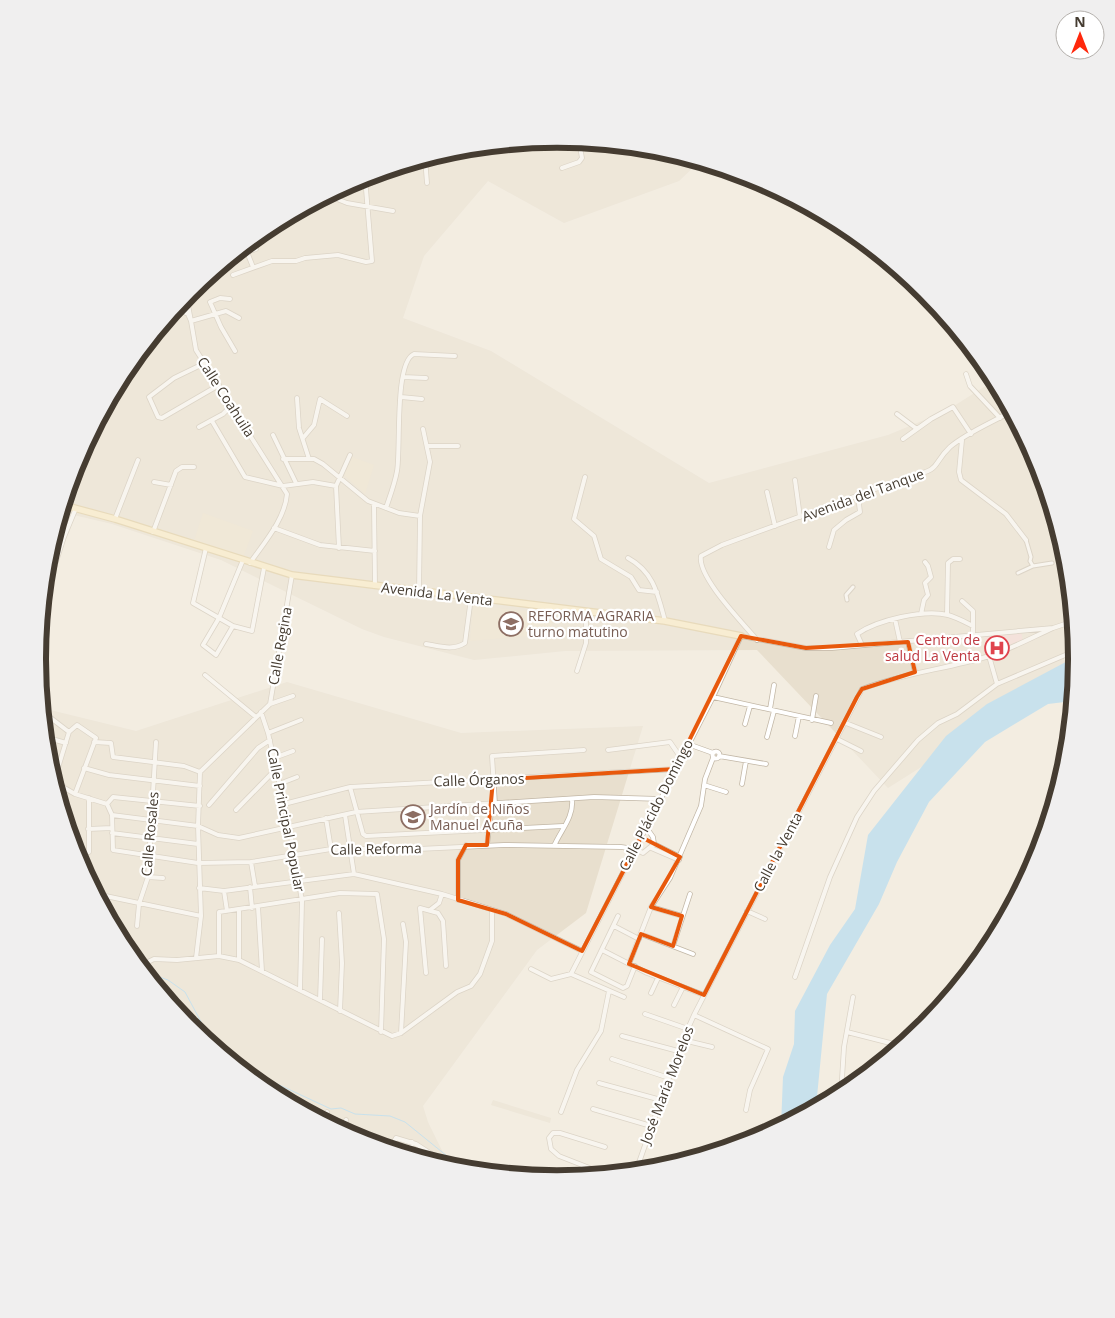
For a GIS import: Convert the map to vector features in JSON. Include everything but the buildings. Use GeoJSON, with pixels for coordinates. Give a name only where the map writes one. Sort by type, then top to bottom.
{"type":"FeatureCollection","features":[{"type":"Feature","properties":{"kind":"main road","name":"Avenida La Venta"},"geometry":{"type":"LineString","coordinates":[[70,507],[115,519],[264,568],[292,575],[375,587],[665,622],[741,636]]}},
{"type":"Feature","properties":{"kind":"street"},"geometry":{"type":"LineString","coordinates":[[562,168],[579,162],[582,158],[580,149]]}},
{"type":"Feature","properties":{"kind":"street"},"geometry":{"type":"LineString","coordinates":[[426,165],[427,184]]}},
{"type":"Feature","properties":{"kind":"street"},"geometry":{"type":"LineString","coordinates":[[233,275],[272,261],[296,261],[305,258],[338,256],[366,262],[372,261],[365,186]]}},
{"type":"Feature","properties":{"kind":"street"},"geometry":{"type":"LineString","coordinates":[[335,198],[347,203],[392,211]]}},
{"type":"Feature","properties":{"kind":"street"},"geometry":{"type":"LineString","coordinates":[[248,252],[256,249]]}},
{"type":"Feature","properties":{"kind":"street"},"geometry":{"type":"LineString","coordinates":[[247,252],[253,267]]}},
{"type":"Feature","properties":{"kind":"street"},"geometry":{"type":"LineString","coordinates":[[230,299],[220,298],[211,301],[215,313],[235,351]]}},
{"type":"Feature","properties":{"kind":"street","name":"Calle Coahuila"},"geometry":{"type":"LineString","coordinates":[[188,306],[196,350],[283,486]]}},
{"type":"Feature","properties":{"kind":"street"},"geometry":{"type":"LineString","coordinates":[[183,311],[188,314],[191,321],[226,311],[239,318]]}},
{"type":"Feature","properties":{"kind":"street"},"geometry":{"type":"LineString","coordinates":[[386,508],[397,471],[402,377],[411,355],[456,356]]}},
{"type":"Feature","properties":{"kind":"street"},"geometry":{"type":"LineString","coordinates":[[205,363],[174,378],[149,399],[160,418],[220,385]]}},
{"type":"Feature","properties":{"kind":"street"},"geometry":{"type":"LineString","coordinates":[[966,374],[970,386],[1000,418]]}},
{"type":"Feature","properties":{"kind":"street"},"geometry":{"type":"LineString","coordinates":[[402,377],[426,378]]}},
{"type":"Feature","properties":{"kind":"street"},"geometry":{"type":"LineString","coordinates":[[401,397],[422,399]]}},
{"type":"Feature","properties":{"kind":"street"},"geometry":{"type":"LineString","coordinates":[[297,398],[299,428],[309,459]]}},
{"type":"Feature","properties":{"kind":"street"},"geometry":{"type":"LineString","coordinates":[[303,438],[314,425],[320,399],[347,416]]}},
{"type":"Feature","properties":{"kind":"street"},"geometry":{"type":"LineString","coordinates":[[199,427],[212,421],[232,405]]}},
{"type":"Feature","properties":{"kind":"street"},"geometry":{"type":"LineString","coordinates":[[903,439],[953,407],[972,434]]}},
{"type":"Feature","properties":{"kind":"street"},"geometry":{"type":"LineString","coordinates":[[897,414],[917,429]]}},
{"type":"Feature","properties":{"kind":"street","name":"Avenida del Tanque"},"geometry":{"type":"LineString","coordinates":[[757,640],[710,581],[700,561],[701,556],[722,546],[936,467],[950,448],[1006,414]]}},
{"type":"Feature","properties":{"kind":"street"},"geometry":{"type":"LineString","coordinates":[[212,421],[245,478],[283,486],[313,482],[336,486]]}},
{"type":"Feature","properties":{"kind":"street"},"geometry":{"type":"LineString","coordinates":[[419,592],[420,516],[430,462],[423,429]]}},
{"type":"Feature","properties":{"kind":"street"},"geometry":{"type":"LineString","coordinates":[[273,435],[296,483]]}},
{"type":"Feature","properties":{"kind":"street"},"geometry":{"type":"LineString","coordinates":[[962,440],[959,472],[961,480],[1006,514],[1026,540],[1032,557],[1030,561],[1033,566]]}},
{"type":"Feature","properties":{"kind":"street"},"geometry":{"type":"LineString","coordinates":[[428,446],[458,446]]}},
{"type":"Feature","properties":{"kind":"street"},"geometry":{"type":"LineString","coordinates":[[339,548],[336,486],[350,455]]}},
{"type":"Feature","properties":{"kind":"street"},"geometry":{"type":"LineString","coordinates":[[283,459],[309,459],[324,464],[365,499],[374,504],[399,514],[420,516]]}},
{"type":"Feature","properties":{"kind":"street"},"geometry":{"type":"LineString","coordinates":[[115,519],[138,460]]}},
{"type":"Feature","properties":{"kind":"street"},"geometry":{"type":"LineString","coordinates":[[154,532],[179,468],[194,467]]}},
{"type":"Feature","properties":{"kind":"street"},"geometry":{"type":"LineString","coordinates":[[585,477],[574,519],[594,536],[601,559],[631,577],[639,590],[657,592]]}},
{"type":"Feature","properties":{"kind":"street"},"geometry":{"type":"LineString","coordinates":[[795,480],[800,517]]}},
{"type":"Feature","properties":{"kind":"street"},"geometry":{"type":"LineString","coordinates":[[154,482],[171,485]]}},
{"type":"Feature","properties":{"kind":"street"},"geometry":{"type":"LineString","coordinates":[[250,563],[274,528],[286,502],[287,494],[283,486]]}},
{"type":"Feature","properties":{"kind":"street"},"geometry":{"type":"LineString","coordinates":[[767,492],[775,526]]}},
{"type":"Feature","properties":{"kind":"street"},"geometry":{"type":"LineString","coordinates":[[829,547],[834,530],[860,512],[858,496]]}},
{"type":"Feature","properties":{"kind":"street"},"geometry":{"type":"LineString","coordinates":[[374,504],[375,587]]}},
{"type":"Feature","properties":{"kind":"street"},"geometry":{"type":"LineString","coordinates":[[55,564],[76,508]]}},
{"type":"Feature","properties":{"kind":"street"},"geometry":{"type":"LineString","coordinates":[[274,528],[307,541],[339,548],[375,551]]}},
{"type":"Feature","properties":{"kind":"street"},"geometry":{"type":"LineString","coordinates":[[206,548],[193,603],[233,626],[252,632],[264,568]]}},
{"type":"Feature","properties":{"kind":"street"},"geometry":{"type":"LineString","coordinates":[[628,558],[644,568],[657,592],[665,622]]}},
{"type":"Feature","properties":{"kind":"street"},"geometry":{"type":"LineString","coordinates":[[946,615],[948,563],[953,559],[960,559]]}},
{"type":"Feature","properties":{"kind":"street"},"geometry":{"type":"LineString","coordinates":[[233,626],[216,655],[203,645],[219,618],[243,560]]}},
{"type":"Feature","properties":{"kind":"street"},"geometry":{"type":"LineString","coordinates":[[922,614],[924,600],[928,595],[926,583],[931,577],[925,562]]}},
{"type":"Feature","properties":{"kind":"street"},"geometry":{"type":"LineString","coordinates":[[1018,573],[1033,566],[1052,563]]}},
{"type":"Feature","properties":{"kind":"street","name":"Calle Regina"},"geometry":{"type":"LineString","coordinates":[[200,772],[270,704],[292,575]]}},
{"type":"Feature","properties":{"kind":"street"},"geometry":{"type":"LineString","coordinates":[[847,600],[846,595],[853,587]]}},
{"type":"Feature","properties":{"kind":"street"},"geometry":{"type":"LineString","coordinates":[[426,644],[446,648],[458,647],[464,643],[471,598]]}},
{"type":"Feature","properties":{"kind":"street"},"geometry":{"type":"LineString","coordinates":[[962,601],[973,611],[973,636]]}},
{"type":"Feature","properties":{"kind":"street"},"geometry":{"type":"LineString","coordinates":[[577,671],[586,643],[586,613]]}},
{"type":"Feature","properties":{"kind":"street"},"geometry":{"type":"LineString","coordinates":[[862,645],[857,634],[866,628],[895,619],[922,614],[946,615],[973,628]]}},
{"type":"Feature","properties":{"kind":"street"},"geometry":{"type":"LineString","coordinates":[[895,619],[900,642]]}},
{"type":"Feature","properties":{"kind":"street"},"geometry":{"type":"LineString","coordinates":[[908,642],[915,672],[989,656],[1068,623]]}},
{"type":"Feature","properties":{"kind":"street","name":"Avenida La Venta"},"geometry":{"type":"LineString","coordinates":[[741,636],[806,648],[908,642],[1054,628]]}},
{"type":"Feature","properties":{"kind":"street","name":"Calle Plácido Domingo"},"geometry":{"type":"LineString","coordinates":[[571,974],[661,799],[741,636]]}},
{"type":"Feature","properties":{"kind":"street"},"geometry":{"type":"LineString","coordinates":[[795,977],[830,876],[857,817],[874,791],[918,740],[938,723],[957,714],[997,684],[1069,653]]}},
{"type":"Feature","properties":{"kind":"street"},"geometry":{"type":"LineString","coordinates":[[989,656],[997,684]]}},
{"type":"Feature","properties":{"kind":"street","name":"Calle la Venta"},"geometry":{"type":"LineString","coordinates":[[694,1015],[862,689],[915,672]]}},
{"type":"Feature","properties":{"kind":"street"},"geometry":{"type":"LineString","coordinates":[[205,675],[256,717]]}},
{"type":"Feature","properties":{"kind":"street"},"geometry":{"type":"LineString","coordinates":[[767,736],[774,685]]}},
{"type":"Feature","properties":{"kind":"street"},"geometry":{"type":"LineString","coordinates":[[270,704],[294,696]]}},
{"type":"Feature","properties":{"kind":"street"},"geometry":{"type":"LineString","coordinates":[[812,720],[816,696]]}},
{"type":"Feature","properties":{"kind":"street"},"geometry":{"type":"LineString","coordinates":[[712,697],[831,723]]}},
{"type":"Feature","properties":{"kind":"street"},"geometry":{"type":"LineString","coordinates":[[746,724],[750,706]]}},
{"type":"Feature","properties":{"kind":"street","name":"Calle Principal Popular"},"geometry":{"type":"LineString","coordinates":[[261,712],[270,740],[289,825],[302,901],[300,990]]}},
{"type":"Feature","properties":{"kind":"street"},"geometry":{"type":"LineString","coordinates":[[795,736],[799,716]]}},
{"type":"Feature","properties":{"kind":"street"},"geometry":{"type":"LineString","coordinates":[[50,718],[68,732]]}},
{"type":"Feature","properties":{"kind":"street"},"geometry":{"type":"LineString","coordinates":[[268,733],[302,720]]}},
{"type":"Feature","properties":{"kind":"street"},"geometry":{"type":"LineString","coordinates":[[846,723],[881,737]]}},
{"type":"Feature","properties":{"kind":"street"},"geometry":{"type":"LineString","coordinates":[[58,768],[68,732],[77,725],[95,736],[75,794]]}},
{"type":"Feature","properties":{"kind":"street"},"geometry":{"type":"LineString","coordinates":[[53,739],[66,743]]}},
{"type":"Feature","properties":{"kind":"street"},"geometry":{"type":"LineString","coordinates":[[837,739],[861,752]]}},
{"type":"Feature","properties":{"kind":"street"},"geometry":{"type":"LineString","coordinates":[[209,805],[258,748],[270,740]]}},
{"type":"Feature","properties":{"kind":"street"},"geometry":{"type":"LineString","coordinates":[[94,742],[111,743],[113,757],[155,764],[184,766],[200,772],[198,863],[201,916],[196,958]]}},
{"type":"Feature","properties":{"kind":"street","name":"Calle Rosales"},"geometry":{"type":"LineString","coordinates":[[137,926],[139,904],[148,877],[156,742]]}},
{"type":"Feature","properties":{"kind":"street"},"geometry":{"type":"LineString","coordinates":[[608,750],[670,742],[681,758]]}},
{"type":"Feature","properties":{"kind":"street"},"geometry":{"type":"LineString","coordinates":[[688,744],[717,758],[719,756],[766,764]]}},
{"type":"Feature","properties":{"kind":"street"},"geometry":{"type":"LineString","coordinates":[[274,758],[293,750]]}},
{"type":"Feature","properties":{"kind":"street"},"geometry":{"type":"LineString","coordinates":[[487,845],[494,804],[492,756],[584,750]]}},
{"type":"Feature","properties":{"kind":"street"},"geometry":{"type":"LineString","coordinates":[[628,964],[651,907],[680,859],[701,806],[704,785],[713,755]]}},
{"type":"Feature","properties":{"kind":"street"},"geometry":{"type":"LineString","coordinates":[[742,784],[746,761]]}},
{"type":"Feature","properties":{"kind":"street"},"geometry":{"type":"LineString","coordinates":[[84,768],[109,775],[200,786]]}},
{"type":"Feature","properties":{"kind":"street"},"geometry":{"type":"LineString","coordinates":[[236,810],[276,769]]}},
{"type":"Feature","properties":{"kind":"street","name":"Calle Órganos"},"geometry":{"type":"LineString","coordinates":[[284,804],[350,787],[675,769]]}},
{"type":"Feature","properties":{"kind":"street"},"geometry":{"type":"LineString","coordinates":[[279,784],[297,777]]}},
{"type":"Feature","properties":{"kind":"street"},"geometry":{"type":"LineString","coordinates":[[704,785],[726,792]]}},
{"type":"Feature","properties":{"kind":"street"},"geometry":{"type":"LineString","coordinates":[[63,786],[75,794],[107,804],[113,797],[152,799],[200,806]]}},
{"type":"Feature","properties":{"kind":"street"},"geometry":{"type":"LineString","coordinates":[[350,787],[356,812],[366,836],[563,826]]}},
{"type":"Feature","properties":{"kind":"street"},"geometry":{"type":"LineString","coordinates":[[112,815],[151,818],[198,826],[218,835],[239,838],[266,833],[289,825],[356,812],[626,796],[661,799]]}},
{"type":"Feature","properties":{"kind":"street"},"geometry":{"type":"LineString","coordinates":[[84,853],[89,852],[89,798]]}},
{"type":"Feature","properties":{"kind":"street"},"geometry":{"type":"LineString","coordinates":[[554,846],[563,826],[572,814],[572,799]]}},
{"type":"Feature","properties":{"kind":"street","name":"Calle Reforma"},"geometry":{"type":"LineString","coordinates":[[107,804],[112,815],[113,850],[198,863],[251,862],[294,853],[351,848],[418,849],[487,845],[554,846],[635,849],[643,853],[652,846]]}},
{"type":"Feature","properties":{"kind":"street"},"geometry":{"type":"LineString","coordinates":[[345,815],[354,874]]}},
{"type":"Feature","properties":{"kind":"street"},"geometry":{"type":"LineString","coordinates":[[326,818],[331,849]]}},
{"type":"Feature","properties":{"kind":"street"},"geometry":{"type":"LineString","coordinates":[[646,827],[653,837],[652,846],[680,859]]}},
{"type":"Feature","properties":{"kind":"street"},"geometry":{"type":"LineString","coordinates":[[88,829],[112,828]]}},
{"type":"Feature","properties":{"kind":"street"},"geometry":{"type":"LineString","coordinates":[[112,833],[198,844]]}},
{"type":"Feature","properties":{"kind":"street"},"geometry":{"type":"LineString","coordinates":[[458,900],[458,860],[466,846]]}},
{"type":"Feature","properties":{"kind":"street"},"geometry":{"type":"LineString","coordinates":[[251,862],[255,886]]}},
{"type":"Feature","properties":{"kind":"street"},"geometry":{"type":"LineString","coordinates":[[199,888],[224,892],[255,886],[354,874],[442,894],[506,914],[582,951]]}},
{"type":"Feature","properties":{"kind":"street"},"geometry":{"type":"LineString","coordinates":[[148,877],[163,878]]}},
{"type":"Feature","properties":{"kind":"street"},"geometry":{"type":"LineString","coordinates":[[250,887],[252,908]]}},
{"type":"Feature","properties":{"kind":"street"},"geometry":{"type":"LineString","coordinates":[[224,892],[227,911]]}},
{"type":"Feature","properties":{"kind":"street"},"geometry":{"type":"LineString","coordinates":[[219,956],[218,914],[340,893],[377,894],[384,939],[381,1032]]}},
{"type":"Feature","properties":{"kind":"street"},"geometry":{"type":"LineString","coordinates":[[430,910],[439,902],[442,894]]}},
{"type":"Feature","properties":{"kind":"street"},"geometry":{"type":"LineString","coordinates":[[673,946],[690,894]]}},
{"type":"Feature","properties":{"kind":"street"},"geometry":{"type":"LineString","coordinates":[[105,896],[201,916]]}},
{"type":"Feature","properties":{"kind":"street"},"geometry":{"type":"LineString","coordinates":[[258,907],[262,971]]}},
{"type":"Feature","properties":{"kind":"street"},"geometry":{"type":"LineString","coordinates":[[651,907],[682,916]]}},
{"type":"Feature","properties":{"kind":"street"},"geometry":{"type":"LineString","coordinates":[[426,973],[420,908],[438,913],[443,922],[446,966]]}},
{"type":"Feature","properties":{"kind":"street"},"geometry":{"type":"LineString","coordinates":[[239,910],[239,960]]}},
{"type":"Feature","properties":{"kind":"street"},"geometry":{"type":"LineString","coordinates":[[148,964],[151,959],[219,956],[239,960],[392,1036],[401,1033],[458,992],[471,986],[480,974],[492,941],[492,911]]}},
{"type":"Feature","properties":{"kind":"street"},"geometry":{"type":"LineString","coordinates":[[747,911],[764,919]]}},
{"type":"Feature","properties":{"kind":"street"},"geometry":{"type":"LineString","coordinates":[[339,913],[342,963],[340,1011]]}},
{"type":"Feature","properties":{"kind":"street"},"geometry":{"type":"LineString","coordinates":[[618,916],[591,972],[623,988],[626,986],[635,966]]}},
{"type":"Feature","properties":{"kind":"street"},"geometry":{"type":"LineString","coordinates":[[401,1033],[406,942],[402,924]]}},
{"type":"Feature","properties":{"kind":"street"},"geometry":{"type":"LineString","coordinates":[[614,926],[639,939]]}},
{"type":"Feature","properties":{"kind":"street"},"geometry":{"type":"LineString","coordinates":[[641,934],[693,954]]}},
{"type":"Feature","properties":{"kind":"street"},"geometry":{"type":"LineString","coordinates":[[320,1000],[322,939]]}},
{"type":"Feature","properties":{"kind":"street"},"geometry":{"type":"LineString","coordinates":[[602,950],[658,978],[704,995]]}},
{"type":"Feature","properties":{"kind":"street"},"geometry":{"type":"LineString","coordinates":[[531,969],[551,979],[571,974],[624,997]]}},
{"type":"Feature","properties":{"kind":"street"},"geometry":{"type":"LineString","coordinates":[[651,994],[658,978]]}},
{"type":"Feature","properties":{"kind":"street"},"geometry":{"type":"LineString","coordinates":[[674,1005],[683,987]]}},
{"type":"Feature","properties":{"kind":"street"},"geometry":{"type":"LineString","coordinates":[[561,1112],[577,1070],[601,1031],[609,991]]}},
{"type":"Feature","properties":{"kind":"street"},"geometry":{"type":"LineString","coordinates":[[842,1084],[847,1032],[853,997]]}},
{"type":"Feature","properties":{"kind":"street"},"geometry":{"type":"LineString","coordinates":[[645,1014],[688,1028]]}},
{"type":"Feature","properties":{"kind":"street"},"geometry":{"type":"LineString","coordinates":[[694,1015],[768,1049],[750,1090],[746,1110]]}},
{"type":"Feature","properties":{"kind":"street","name":"José María Morelos"},"geometry":{"type":"LineString","coordinates":[[638,1163],[678,1052],[694,1015]]}},
{"type":"Feature","properties":{"kind":"street"},"geometry":{"type":"LineString","coordinates":[[847,1032],[894,1044]]}},
{"type":"Feature","properties":{"kind":"street"},"geometry":{"type":"LineString","coordinates":[[622,1036],[678,1052]]}},
{"type":"Feature","properties":{"kind":"street"},"geometry":{"type":"LineString","coordinates":[[683,1040],[712,1047]]}},
{"type":"Feature","properties":{"kind":"street"},"geometry":{"type":"LineString","coordinates":[[612,1059],[669,1078]]}},
{"type":"Feature","properties":{"kind":"street"},"geometry":{"type":"LineString","coordinates":[[599,1083],[661,1100]]}},
{"type":"Feature","properties":{"kind":"street"},"geometry":{"type":"LineString","coordinates":[[593,1109],[651,1126]]}},
{"type":"Feature","properties":{"kind":"street"},"geometry":{"type":"LineString","coordinates":[[592,1169],[559,1156],[551,1149],[549,1138],[553,1133],[560,1133],[605,1147]]}},
{"type":"Feature","properties":{"kind":"street"},"geometry":{"type":"LineString","coordinates":[[393,1143],[396,1138],[412,1142],[432,1155]]}},
{"type":"Feature","properties":{"kind":"street"},"geometry":{"type":"LineString","coordinates":[[410,1148],[412,1142]]}},
{"type":"Feature","properties":{"kind":"highlighted area"},"geometry":{"type":"Polygon","coordinates":[[[741,636],[806,648],[908,642],[915,672],[862,689],[704,995],[629,964],[641,934],[673,946],[682,916],[651,907],[680,857],[641,837],[582,951],[506,914],[458,900],[458,860],[466,845],[487,845],[493,780],[675,769],[741,636]]]}},
{"type":"Feature","properties":{"kind":"shaded area"},"geometry":{"type":"Polygon","coordinates":[[[558,148],[624,152],[694,166],[679,181],[564,223],[488,181],[424,256],[403,318],[491,351],[709,483],[888,435],[946,411],[989,384],[1016,433],[1030,463],[1051,527],[1059,559],[1068,626],[1068,680],[1048,687],[888,788],[757,650],[565,651],[474,660],[384,637],[362,629],[221,560],[112,524],[68,514],[85,463],[99,433],[132,375],[173,322],[196,297],[246,253],[273,234],[331,200],[393,175],[425,165],[491,152],[524,149],[558,148]]]}},
{"type":"Feature","properties":{"kind":"shaded area"},"geometry":{"type":"Polygon","coordinates":[[[352,457],[374,465],[365,494],[343,474],[352,457]]]}},
{"type":"Feature","properties":{"kind":"shaded area"},"geometry":{"type":"Polygon","coordinates":[[[203,513],[253,531],[243,558],[194,541],[203,513]]]}},
{"type":"Feature","properties":{"kind":"shaded area","name":"REFORMA AGRARIA turno matutino"},"geometry":{"type":"Polygon","coordinates":[[[473,605],[553,614],[551,634],[470,641],[473,605]]]}},
{"type":"Feature","properties":{"kind":"shaded area","name":"Centro de salud La Venta"},"geometry":{"type":"Polygon","coordinates":[[[1021,631],[1023,641],[989,655],[984,635],[1021,631]]]}},
{"type":"Feature","properties":{"kind":"shaded area"},"geometry":{"type":"Polygon","coordinates":[[[287,682],[461,733],[643,726],[586,913],[537,950],[423,1106],[428,1122],[445,1157],[393,1143],[331,1118],[273,1084],[246,1065],[196,1021],[173,996],[132,943],[99,885],[73,823],[56,759],[49,710],[136,731],[287,682]]]}},
{"type":"Feature","properties":{"kind":"shaded area","name":"Jardín de Niños Manuel Acuña"},"geometry":{"type":"Polygon","coordinates":[[[424,810],[425,831],[406,833],[402,811],[424,810]]]}},
{"type":"Feature","properties":{"kind":"shaded area"},"geometry":{"type":"Polygon","coordinates":[[[493,1100],[551,1118],[550,1123],[491,1105],[493,1100]]]}},
{"type":"Feature","properties":{"kind":"water"},"geometry":{"type":"Polygon","coordinates":[[[1069,660],[1067,702],[1048,704],[985,742],[929,802],[897,862],[879,904],[827,994],[817,1100],[781,1119],[783,1077],[794,1044],[795,1011],[830,945],[855,909],[868,835],[946,736],[987,704],[1069,660]]]}},
{"type":"Feature","properties":{"kind":"waterway"},"geometry":{"type":"LineString","coordinates":[[157,976],[168,980],[185,992],[205,1029]]}},
{"type":"Feature","properties":{"kind":"waterway"},"geometry":{"type":"LineString","coordinates":[[269,1081],[331,1109],[341,1108],[355,1114],[390,1116],[405,1122],[452,1159]]}},
{"type":"Feature","properties":{"kind":"place","name":"REFORMA AGRARIA turno matutino"},"geometry":{"type":"Point","coordinates":[511,624]}},
{"type":"Feature","properties":{"kind":"place","name":"Centro de salud La Venta"},"geometry":{"type":"Point","coordinates":[997,648]}},
{"type":"Feature","properties":{"kind":"place","name":"Jardín de Niños Manuel Acuña"},"geometry":{"type":"Point","coordinates":[413,817]}}]}
